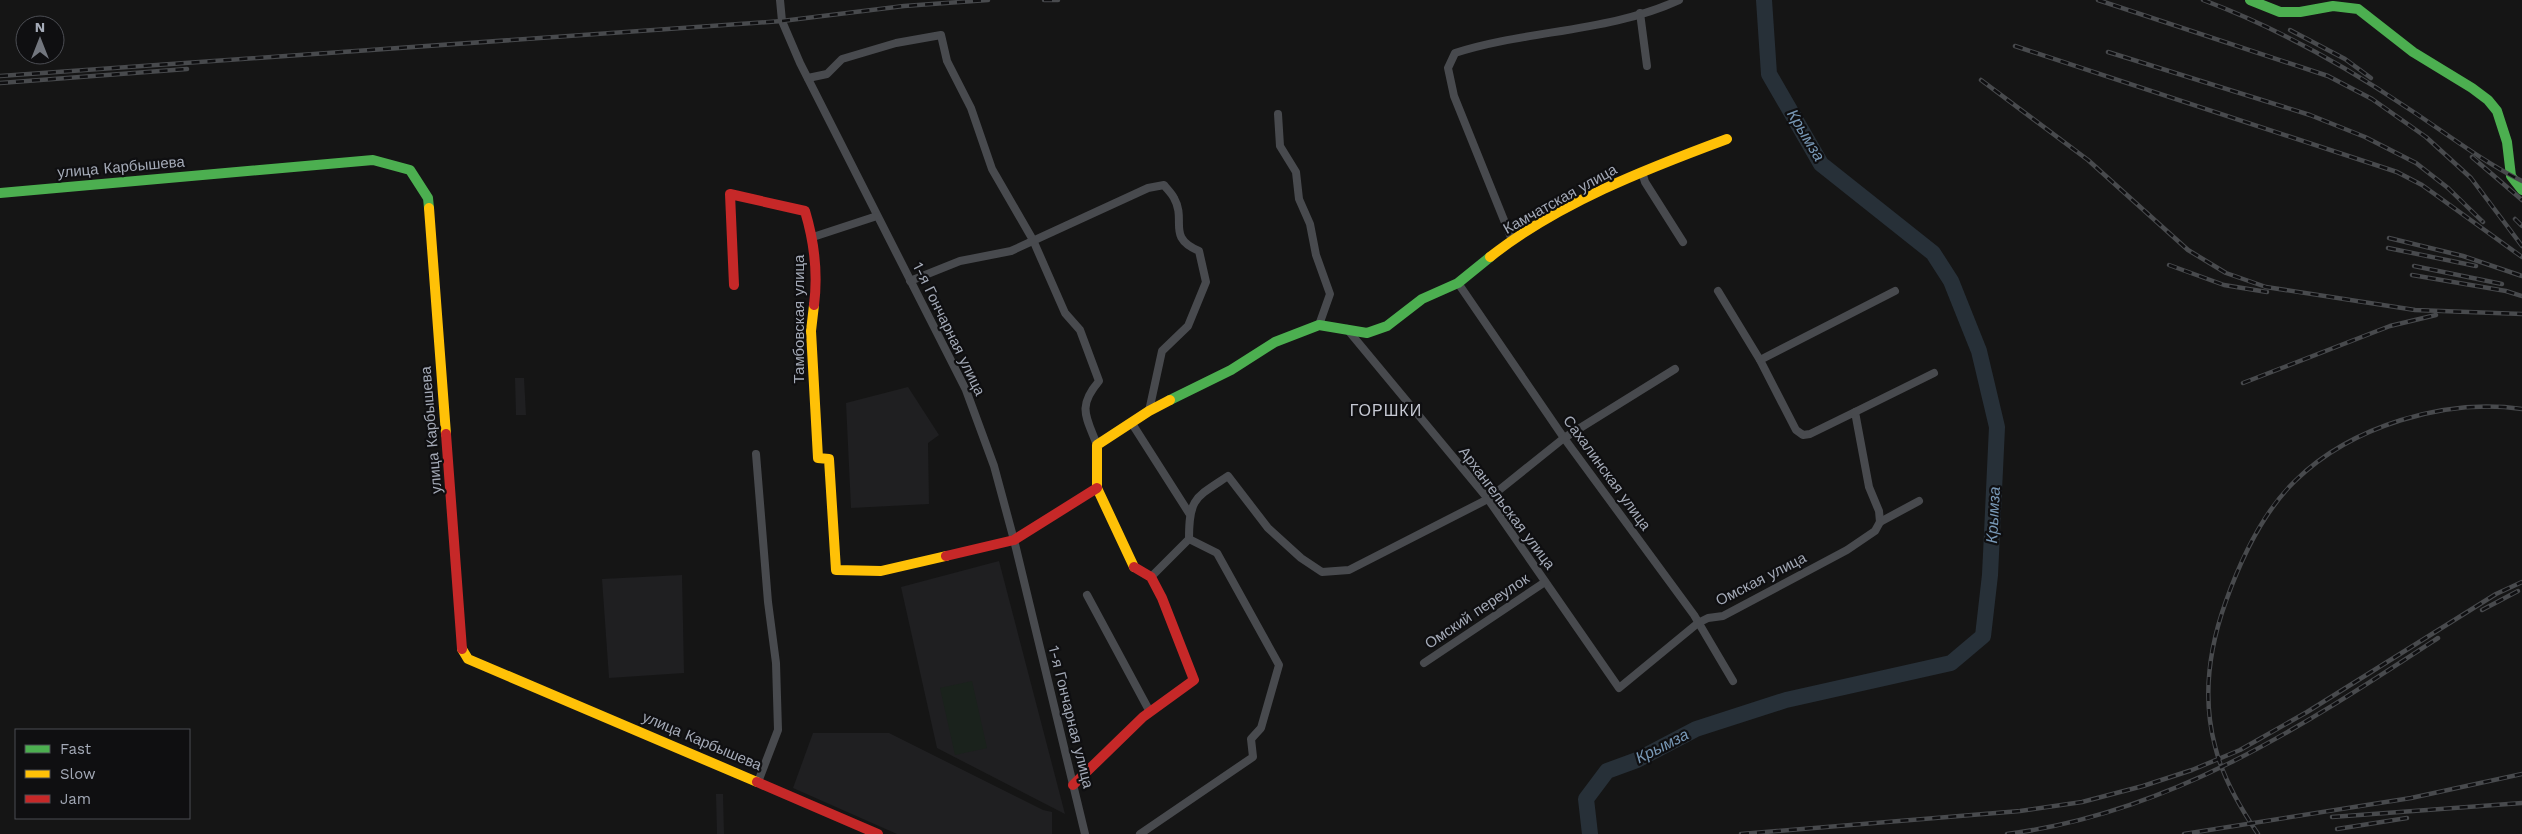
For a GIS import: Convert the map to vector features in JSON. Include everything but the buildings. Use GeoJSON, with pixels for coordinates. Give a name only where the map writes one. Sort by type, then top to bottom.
{"type":"FeatureCollection","features":[{"type":"Feature","properties":{"kind":"street","name":"1-я Гончарная улица"},"geometry":{"type":"LineString","coordinates":[[780,0],[782,21],[808,78],[966,390],[994,466],[1014,540],[1085,834]]}},
{"type":"Feature","properties":{"kind":"street"},"geometry":{"type":"LineString","coordinates":[[1512,240],[1454,96],[1448,68],[1455,53],[1479,46],[1597,24],[1662,8],[1678,0]]}},
{"type":"Feature","properties":{"kind":"street"},"geometry":{"type":"LineString","coordinates":[[2250,0],[2272,10],[2289,13],[2334,6],[2358,5],[2413,52],[2488,100],[2497,111],[2503,124],[2511,176],[2522,190]]}},
{"type":"Feature","properties":{"kind":"street"},"geometry":{"type":"LineString","coordinates":[[1640,13],[1647,66]]}},
{"type":"Feature","properties":{"kind":"street"},"geometry":{"type":"LineString","coordinates":[[808,78],[827,74],[842,59],[896,43],[941,35],[947,62],[971,108],[992,169],[1033,240],[1065,313],[1080,330],[1099,381],[1088,395],[1084,406],[1097,445],[1097,488],[1132,566],[1151,577],[1162,598],[1194,680],[1150,712],[1073,785]]}},
{"type":"Feature","properties":{"kind":"street"},"geometry":{"type":"LineString","coordinates":[[1097,445],[1149,411],[1231,370],[1275,342],[1318,324],[1330,294],[1316,255],[1310,224],[1299,198],[1296,172],[1280,146],[1278,114]]}},
{"type":"Feature","properties":{"kind":"street","name":"Камчатская улица"},"geometry":{"type":"LineString","coordinates":[[1318,324],[1367,333],[1387,326],[1422,299],[1458,283],[1512,240],[1551,217],[1642,172],[1727,139]]}},
{"type":"Feature","properties":{"kind":"street","name":"улица Карбышева"},"geometry":{"type":"LineString","coordinates":[[0,193],[373,160],[410,170],[428,198],[462,652],[468,659],[878,834]]}},
{"type":"Feature","properties":{"kind":"street"},"geometry":{"type":"LineString","coordinates":[[1642,172],[1645,182],[1683,242]]}},
{"type":"Feature","properties":{"kind":"street"},"geometry":{"type":"LineString","coordinates":[[910,281],[960,261],[1012,251],[1148,188],[1164,185],[1175,199],[1179,234],[1187,246],[1199,251],[1206,282],[1188,326],[1162,351],[1149,411]]}},
{"type":"Feature","properties":{"kind":"street"},"geometry":{"type":"LineString","coordinates":[[734,285],[730,194],[805,211],[813,237],[877,216]]}},
{"type":"Feature","properties":{"kind":"street","name":"Тамбовская улица"},"geometry":{"type":"LineString","coordinates":[[813,237],[816,292],[811,331],[818,458],[829,459],[836,570],[881,571],[1014,540]]}},
{"type":"Feature","properties":{"kind":"street","name":"Сахалинская улица"},"geometry":{"type":"LineString","coordinates":[[1458,283],[1564,438],[1698,624],[1733,681]]}},
{"type":"Feature","properties":{"kind":"street"},"geometry":{"type":"LineString","coordinates":[[1718,291],[1760,360],[1796,430],[1803,435],[1810,434],[1934,373]]}},
{"type":"Feature","properties":{"kind":"street"},"geometry":{"type":"LineString","coordinates":[[1760,360],[1895,291]]}},
{"type":"Feature","properties":{"kind":"street","name":"Архангельская улица"},"geometry":{"type":"LineString","coordinates":[[1346,328],[1488,499],[1619,688]]}},
{"type":"Feature","properties":{"kind":"street"},"geometry":{"type":"LineString","coordinates":[[1151,577],[1189,540],[1189,513],[1198,496],[1228,476],[1268,528],[1301,558],[1322,572],[1348,570],[1488,499],[1564,438],[1675,369]]}},
{"type":"Feature","properties":{"kind":"street"},"geometry":{"type":"LineString","coordinates":[[1854,412],[1869,487],[1879,511],[1880,522]]}},
{"type":"Feature","properties":{"kind":"street"},"geometry":{"type":"LineString","coordinates":[[1131,422],[1189,513]]}},
{"type":"Feature","properties":{"kind":"street"},"geometry":{"type":"LineString","coordinates":[[756,454],[768,602],[776,662],[778,730],[758,782]]}},
{"type":"Feature","properties":{"kind":"street"},"geometry":{"type":"LineString","coordinates":[[1014,540],[1097,488]]}},
{"type":"Feature","properties":{"kind":"street","name":"Омская улица"},"geometry":{"type":"LineString","coordinates":[[1619,688],[1698,624],[1708,618],[1723,616],[1848,550],[1875,531],[1880,522],[1919,501]]}},
{"type":"Feature","properties":{"kind":"street"},"geometry":{"type":"LineString","coordinates":[[1140,834],[1253,757],[1251,739],[1261,728],[1274,689],[1279,666],[1217,553],[1189,540]]}},
{"type":"Feature","properties":{"kind":"street","name":"Омский переулок"},"geometry":{"type":"LineString","coordinates":[[1424,663],[1546,582]]}},
{"type":"Feature","properties":{"kind":"street"},"geometry":{"type":"LineString","coordinates":[[1086,595],[1150,712]]}},
{"type":"Feature","properties":{"kind":"shaded area"},"geometry":{"type":"Polygon","coordinates":[[[515,378],[524,378],[526,415],[516,415],[515,378]]]}},
{"type":"Feature","properties":{"kind":"shaded area"},"geometry":{"type":"Polygon","coordinates":[[[908,387],[939,435],[928,443],[929,504],[851,508],[846,403],[908,387]]]}},
{"type":"Feature","properties":{"kind":"shaded area"},"geometry":{"type":"Polygon","coordinates":[[[999,561],[1065,814],[937,748],[901,587],[999,561]]]}},
{"type":"Feature","properties":{"kind":"shaded area"},"geometry":{"type":"Polygon","coordinates":[[[682,575],[684,673],[609,678],[602,579],[682,575]]]}},
{"type":"Feature","properties":{"kind":"shaded area"},"geometry":{"type":"Polygon","coordinates":[[[972,681],[987,748],[955,755],[940,688],[972,681]]]}},
{"type":"Feature","properties":{"kind":"shaded area"},"geometry":{"type":"Polygon","coordinates":[[[813,733],[889,733],[1043,810],[1052,812],[1052,834],[897,834],[793,788],[813,733]]]}},
{"type":"Feature","properties":{"kind":"shaded area"},"geometry":{"type":"Polygon","coordinates":[[[716,794],[723,794],[724,834],[717,834],[716,794]]]}},
{"type":"Feature","properties":{"kind":"waterway","name":"Крымза"},"geometry":{"type":"LineString","coordinates":[[1590,834],[1586,799],[1607,771],[1637,760],[1696,729],[1786,700],[1951,663],[1983,636],[1990,575],[1997,427],[1979,351],[1951,281],[1933,253],[1821,164],[1769,74],[1764,0]]}},
{"type":"Feature","properties":{"kind":"railway"},"geometry":{"type":"LineString","coordinates":[[0,76],[782,21],[904,6],[988,0]]}},
{"type":"Feature","properties":{"kind":"railway"},"geometry":{"type":"LineString","coordinates":[[1044,0],[1058,0]]}},
{"type":"Feature","properties":{"kind":"railway"},"geometry":{"type":"LineString","coordinates":[[2098,0],[2328,76],[2372,99],[2426,137],[2471,178],[2522,246]]}},
{"type":"Feature","properties":{"kind":"railway"},"geometry":{"type":"LineString","coordinates":[[2203,0],[2282,34],[2333,61],[2382,91],[2478,156],[2522,181]]}},
{"type":"Feature","properties":{"kind":"railway"},"geometry":{"type":"LineString","coordinates":[[2290,30],[2345,59],[2371,78]]}},
{"type":"Feature","properties":{"kind":"railway"},"geometry":{"type":"LineString","coordinates":[[2015,46],[2397,172],[2422,185],[2522,257]]}},
{"type":"Feature","properties":{"kind":"railway"},"geometry":{"type":"LineString","coordinates":[[2108,52],[2310,115],[2365,137],[2416,163],[2448,188],[2483,222]]}},
{"type":"Feature","properties":{"kind":"railway"},"geometry":{"type":"LineString","coordinates":[[0,83],[187,69]]}},
{"type":"Feature","properties":{"kind":"railway"},"geometry":{"type":"LineString","coordinates":[[1981,80],[2088,160],[2188,250],[2226,273],[2266,287],[2415,310],[2522,314]]}},
{"type":"Feature","properties":{"kind":"railway"},"geometry":{"type":"LineString","coordinates":[[2472,157],[2522,200]]}},
{"type":"Feature","properties":{"kind":"railway"},"geometry":{"type":"LineString","coordinates":[[2515,219],[2522,226]]}},
{"type":"Feature","properties":{"kind":"railway"},"geometry":{"type":"LineString","coordinates":[[2389,238],[2463,256],[2522,276]]}},
{"type":"Feature","properties":{"kind":"railway"},"geometry":{"type":"LineString","coordinates":[[2388,248],[2476,266]]}},
{"type":"Feature","properties":{"kind":"railway"},"geometry":{"type":"LineString","coordinates":[[2169,265],[2224,285],[2267,292]]}},
{"type":"Feature","properties":{"kind":"railway"},"geometry":{"type":"LineString","coordinates":[[2414,266],[2502,284]]}},
{"type":"Feature","properties":{"kind":"railway"},"geometry":{"type":"LineString","coordinates":[[2412,275],[2506,291],[2522,296]]}},
{"type":"Feature","properties":{"kind":"railway"},"geometry":{"type":"LineString","coordinates":[[2243,383],[2390,326],[2436,315]]}},
{"type":"Feature","properties":{"kind":"railway"},"geometry":{"type":"LineString","coordinates":[[2258,834],[2245,814],[2222,769],[2211,728],[2208,691],[2215,637],[2226,601],[2238,569],[2272,507],[2295,481],[2318,462],[2343,445],[2371,431],[2431,412],[2492,407],[2522,409]]}},
{"type":"Feature","properties":{"kind":"railway"},"geometry":{"type":"LineString","coordinates":[[1741,834],[2020,811],[2082,802],[2143,786],[2192,770],[2240,750],[2307,712],[2496,594],[2522,582]]}},
{"type":"Feature","properties":{"kind":"railway"},"geometry":{"type":"LineString","coordinates":[[2482,610],[2518,591]]}},
{"type":"Feature","properties":{"kind":"railway"},"geometry":{"type":"LineString","coordinates":[[2007,834],[2067,823],[2125,807],[2180,786],[2286,733],[2337,703],[2438,638]]}},
{"type":"Feature","properties":{"kind":"railway"},"geometry":{"type":"LineString","coordinates":[[2184,834],[2411,798],[2522,774]]}},
{"type":"Feature","properties":{"kind":"railway"},"geometry":{"type":"LineString","coordinates":[[2332,817],[2522,803]]}},
{"type":"Feature","properties":{"kind":"railway"},"geometry":{"type":"LineString","coordinates":[[2337,829],[2407,818]]}},
{"type":"Feature","properties":{"kind":"traffic: fast"},"geometry":{"type":"LineString","coordinates":[[2250,0],[2280,12],[2300,12],[2333,6],[2358,9],[2413,52],[2472,88],[2488,100],[2497,111],[2507,142],[2511,176],[2522,190]]}},
{"type":"Feature","properties":{"kind":"traffic: fast"},"geometry":{"type":"LineString","coordinates":[[0,193],[373,160],[410,170],[428,198],[429,208]]}},
{"type":"Feature","properties":{"kind":"traffic: fast"},"geometry":{"type":"LineString","coordinates":[[1170,400],[1231,370],[1275,342],[1319,325],[1367,333],[1387,326],[1422,299],[1458,283],[1490,257]]}},
{"type":"Feature","properties":{"kind":"traffic: slow"},"geometry":{"type":"LineString","coordinates":[[1490,257],[1544,220],[1604,189],[1665,162],[1727,139]]}},
{"type":"Feature","properties":{"kind":"traffic: slow"},"geometry":{"type":"LineString","coordinates":[[429,208],[446,434]]}},
{"type":"Feature","properties":{"kind":"traffic: slow"},"geometry":{"type":"LineString","coordinates":[[814,305],[811,331],[818,458],[829,459],[836,570],[881,571],[946,556]]}},
{"type":"Feature","properties":{"kind":"traffic: slow"},"geometry":{"type":"LineString","coordinates":[[1134,567],[1097,488],[1097,445],[1149,411],[1170,400]]}},
{"type":"Feature","properties":{"kind":"traffic: slow"},"geometry":{"type":"LineString","coordinates":[[462,649],[468,659],[757,782]]}},
{"type":"Feature","properties":{"kind":"traffic: jam"},"geometry":{"type":"LineString","coordinates":[[734,285],[730,194],[805,211],[811,234],[814,258],[816,281],[814,305]]}},
{"type":"Feature","properties":{"kind":"traffic: jam"},"geometry":{"type":"LineString","coordinates":[[446,434],[462,649]]}},
{"type":"Feature","properties":{"kind":"traffic: jam"},"geometry":{"type":"LineString","coordinates":[[946,556],[1014,540],[1097,488]]}},
{"type":"Feature","properties":{"kind":"traffic: jam"},"geometry":{"type":"LineString","coordinates":[[1073,785],[1143,717],[1194,680],[1162,598],[1151,577],[1134,567]]}},
{"type":"Feature","properties":{"kind":"traffic: jam"},"geometry":{"type":"LineString","coordinates":[[757,782],[878,834]]}},
{"type":"Feature","properties":{"kind":"district","name":"ГОРШКИ"},"geometry":{"type":"Point","coordinates":[1386,410]}}]}
